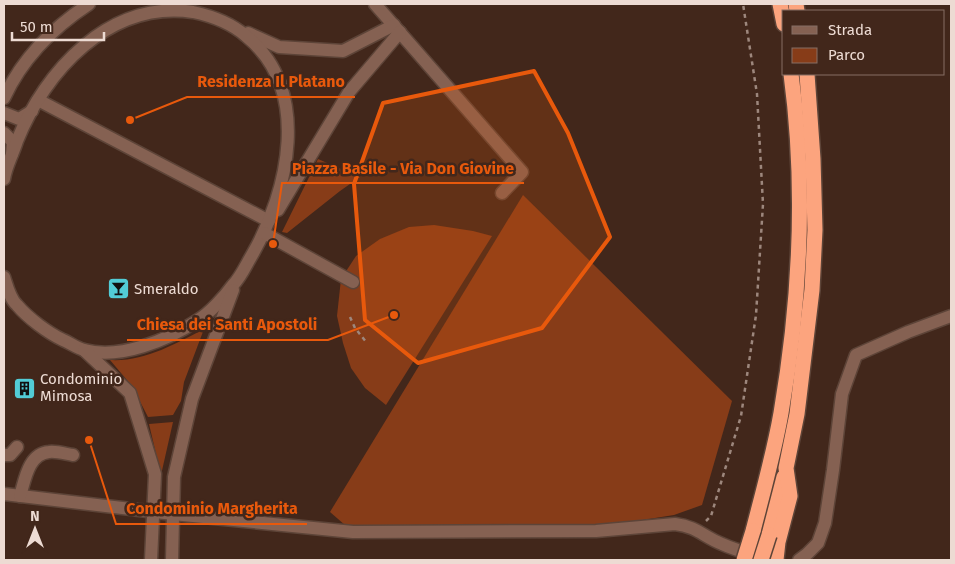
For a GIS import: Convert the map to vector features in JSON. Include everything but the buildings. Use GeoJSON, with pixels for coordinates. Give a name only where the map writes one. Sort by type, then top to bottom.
{"type":"FeatureCollection","features":[{"type":"Feature","properties":{"kind":"highway"},"geometry":{"type":"LineString","coordinates":[[744,560],[769,467],[780,414],[790,349],[796,290],[799,231],[798,160],[791,75]]}},
{"type":"Feature","properties":{"kind":"highway"},"geometry":{"type":"LineString","coordinates":[[776,560],[773,539],[797,414],[812,290],[815,230],[807,75]]}},
{"type":"Feature","properties":{"kind":"highway"},"geometry":{"type":"LineString","coordinates":[[761,560],[773,539]]}},
{"type":"Feature","properties":{"kind":"street"},"geometry":{"type":"LineString","coordinates":[[4,98],[13,81],[38,48],[63,22],[89,4]]}},
{"type":"Feature","properties":{"kind":"street"},"geometry":{"type":"LineString","coordinates":[[375,4],[522,172],[502,193]]}},
{"type":"Feature","properties":{"kind":"street"},"geometry":{"type":"LineString","coordinates":[[4,180],[25,123],[61,66],[86,41],[131,9],[187,10],[214,17],[278,47],[343,51],[397,28]]}},
{"type":"Feature","properties":{"kind":"street"},"geometry":{"type":"LineString","coordinates":[[172,560],[174,477],[192,399],[235,284],[267,227],[349,92],[397,28]]}},
{"type":"Feature","properties":{"kind":"street"},"geometry":{"type":"LineString","coordinates":[[238,29],[250,38],[272,65],[286,101],[288,135],[286,157],[281,182],[267,227]]}},
{"type":"Feature","properties":{"kind":"street"},"geometry":{"type":"LineString","coordinates":[[4,113],[19,119],[35,106]]}},
{"type":"Feature","properties":{"kind":"street"},"geometry":{"type":"LineString","coordinates":[[35,106],[267,227],[353,282]]}},
{"type":"Feature","properties":{"kind":"street"},"geometry":{"type":"LineString","coordinates":[[4,133],[13,142],[12,155]]}},
{"type":"Feature","properties":{"kind":"street"},"geometry":{"type":"LineString","coordinates":[[4,277],[15,304],[52,335],[84,350],[130,393],[156,474],[151,560]]}},
{"type":"Feature","properties":{"kind":"street"},"geometry":{"type":"LineString","coordinates":[[84,350],[114,353],[154,343],[200,320],[235,284]]}},
{"type":"Feature","properties":{"kind":"street"},"geometry":{"type":"LineString","coordinates":[[807,558],[818,543],[825,524],[842,394],[856,355],[908,332],[951,316]]}},
{"type":"Feature","properties":{"kind":"street"},"geometry":{"type":"LineString","coordinates":[[4,455],[10,454],[17,447]]}},
{"type":"Feature","properties":{"kind":"street"},"geometry":{"type":"LineString","coordinates":[[20,496],[32,462],[40,454],[49,452],[74,454]]}},
{"type":"Feature","properties":{"kind":"street"},"geometry":{"type":"LineString","coordinates":[[4,494],[173,514],[353,532],[596,531],[675,524],[698,530],[723,545],[772,560]]}},
{"type":"Feature","properties":{"kind":"path"},"geometry":{"type":"LineString","coordinates":[[698,530],[711,516],[741,416],[756,315],[763,204],[757,94],[743,4]]}},
{"type":"Feature","properties":{"kind":"path"},"geometry":{"type":"LineString","coordinates":[[350,317],[355,328],[367,343]]}},
{"type":"Feature","properties":{"kind":"highlighted area"},"geometry":{"type":"Polygon","coordinates":[[[534,71],[568,133],[610,237],[542,328],[418,363],[365,320],[354,184],[383,103],[534,71]]]}},
{"type":"Feature","properties":{"kind":"green space"},"geometry":{"type":"Polygon","coordinates":[[[318,159],[360,177],[287,233],[282,232],[318,159]]]}},
{"type":"Feature","properties":{"kind":"green space"},"geometry":{"type":"Polygon","coordinates":[[[523,195],[732,401],[702,505],[674,515],[573,531],[353,532],[330,512],[523,195]]]}},
{"type":"Feature","properties":{"kind":"green space"},"geometry":{"type":"Polygon","coordinates":[[[434,225],[492,236],[386,405],[365,388],[351,368],[337,316],[341,279],[356,256],[380,239],[409,227],[434,225]]]}},
{"type":"Feature","properties":{"kind":"green space"},"geometry":{"type":"Polygon","coordinates":[[[204,329],[184,382],[181,401],[173,415],[148,417],[132,386],[110,360],[123,360],[147,355],[204,329]]]}},
{"type":"Feature","properties":{"kind":"green space"},"geometry":{"type":"Polygon","coordinates":[[[173,422],[161,475],[149,424],[173,422]]]}},
{"type":"Feature","properties":{"kind":"place","name":"Residenza Il Platano"},"geometry":{"type":"Point","coordinates":[130,120]}},
{"type":"Feature","properties":{"kind":"place","name":"Piazza Basile - Via Don Giovine"},"geometry":{"type":"Point","coordinates":[273,244]}},
{"type":"Feature","properties":{"kind":"place","name":"Smeraldo"},"geometry":{"type":"Point","coordinates":[118,289]}},
{"type":"Feature","properties":{"kind":"place","name":"Chiesa dei Santi Apostoli"},"geometry":{"type":"Point","coordinates":[394,315]}},
{"type":"Feature","properties":{"kind":"place","name":"Condominio Mimosa"},"geometry":{"type":"Point","coordinates":[24,388]}},
{"type":"Feature","properties":{"kind":"place","name":"Condominio Margherita"},"geometry":{"type":"Point","coordinates":[89,440]}}]}
